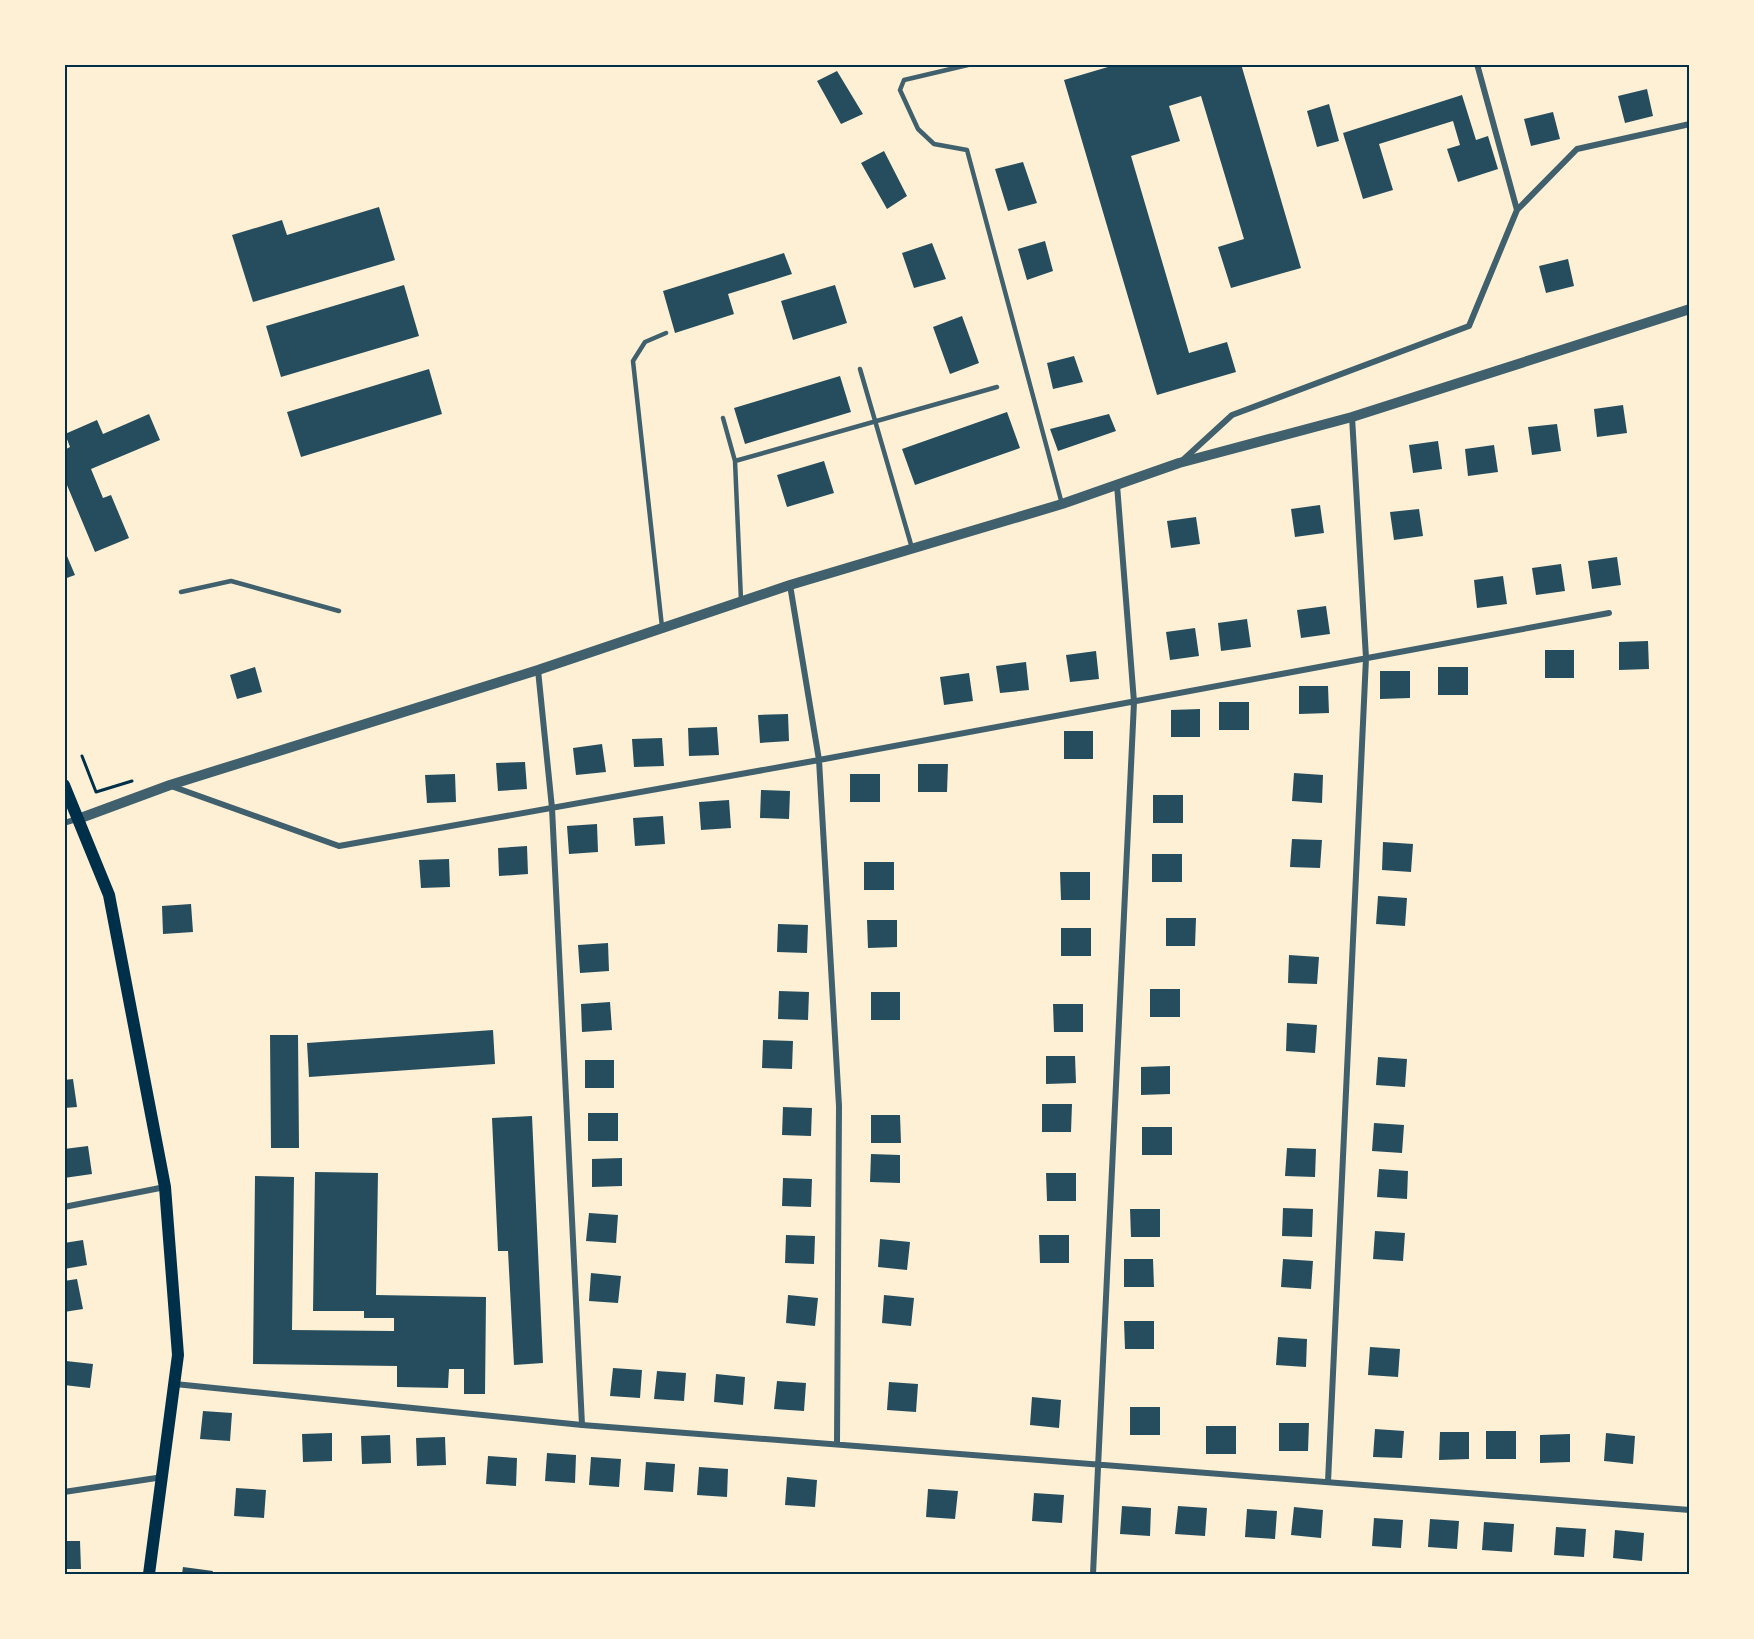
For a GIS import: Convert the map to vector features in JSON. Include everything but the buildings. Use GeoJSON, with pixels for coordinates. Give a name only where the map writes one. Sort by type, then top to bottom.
{"type":"FeatureCollection","features":[{"type":"Feature","properties":{"kind":"main road"},"geometry":{"type":"LineString","coordinates":[[64,785],[108,895],[165,1187],[178,1355],[164,1477],[149,1575]]}},
{"type":"Feature","properties":{"kind":"street"},"geometry":{"type":"LineString","coordinates":[[1477,64],[1517,210]]}},
{"type":"Feature","properties":{"kind":"street"},"geometry":{"type":"LineString","coordinates":[[1179,463],[1232,416],[1469,326],[1517,210],[1577,150],[1689,124]]}},
{"type":"Feature","properties":{"kind":"street"},"geometry":{"type":"LineString","coordinates":[[64,823],[170,785],[538,670],[790,585],[1062,504],[1179,463],[1352,417],[1689,309]]}},
{"type":"Feature","properties":{"kind":"street"},"geometry":{"type":"LineString","coordinates":[[1328,1482],[1366,658],[1352,417]]}},
{"type":"Feature","properties":{"kind":"street"},"geometry":{"type":"LineString","coordinates":[[1093,1575],[1134,702],[1117,485]]}},
{"type":"Feature","properties":{"kind":"street"},"geometry":{"type":"LineString","coordinates":[[790,585],[819,760],[839,1106],[837,1444]]}},
{"type":"Feature","properties":{"kind":"street"},"geometry":{"type":"LineString","coordinates":[[170,785],[339,846],[819,760],[1609,613]]}},
{"type":"Feature","properties":{"kind":"street"},"geometry":{"type":"LineString","coordinates":[[538,670],[552,808],[582,1425]]}},
{"type":"Feature","properties":{"kind":"street"},"geometry":{"type":"LineString","coordinates":[[64,1208],[165,1187]]}},
{"type":"Feature","properties":{"kind":"street"},"geometry":{"type":"LineString","coordinates":[[175,1384],[582,1425],[1689,1510]]}},
{"type":"Feature","properties":{"kind":"street"},"geometry":{"type":"LineString","coordinates":[[64,1492],[164,1477]]}},
{"type":"Feature","properties":{"kind":"lane"},"geometry":{"type":"LineString","coordinates":[[972,64],[904,80],[900,90],[918,129],[934,144],[967,150],[1062,504]]}},
{"type":"Feature","properties":{"kind":"lane"},"geometry":{"type":"LineString","coordinates":[[663,629],[633,361],[645,342],[666,333]]}},
{"type":"Feature","properties":{"kind":"lane"},"geometry":{"type":"LineString","coordinates":[[860,369],[912,548]]}},
{"type":"Feature","properties":{"kind":"lane"},"geometry":{"type":"LineString","coordinates":[[735,461],[997,387]]}},
{"type":"Feature","properties":{"kind":"lane"},"geometry":{"type":"LineString","coordinates":[[723,418],[735,461],[741,603]]}},
{"type":"Feature","properties":{"kind":"lane"},"geometry":{"type":"LineString","coordinates":[[181,592],[231,581],[339,611]]}},
{"type":"Feature","properties":{"kind":"path"},"geometry":{"type":"LineString","coordinates":[[82,756],[96,792],[132,781]]}}]}
